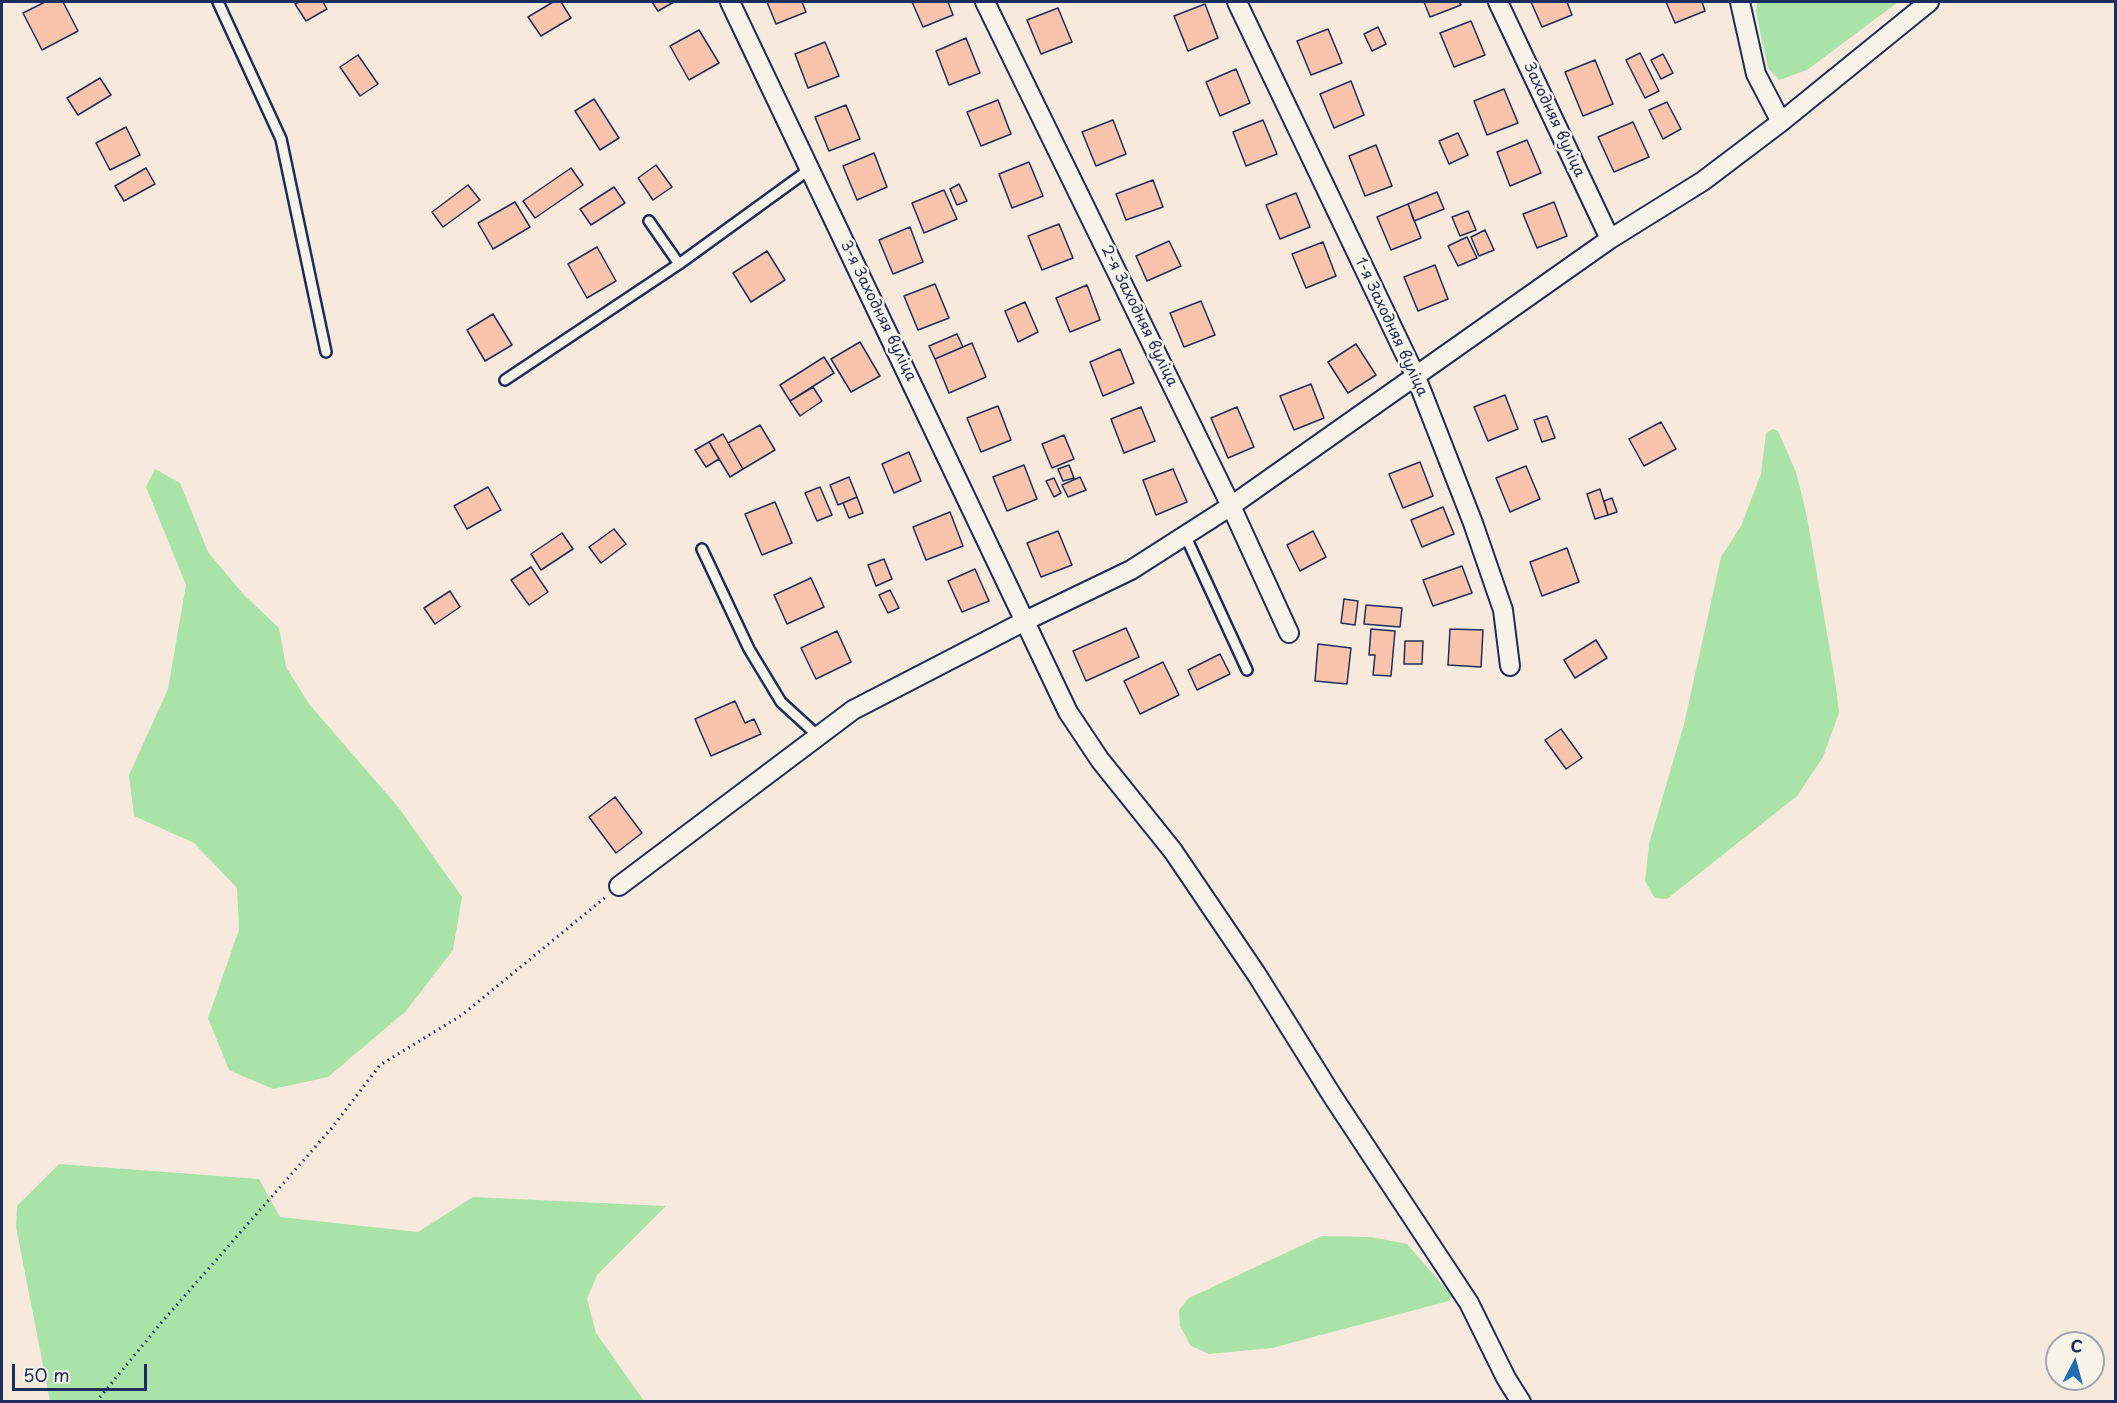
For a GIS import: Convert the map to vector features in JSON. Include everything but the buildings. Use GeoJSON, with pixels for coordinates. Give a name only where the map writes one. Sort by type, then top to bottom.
{"type":"FeatureCollection","features":[{"type":"Feature","properties":{"kind":"street","name":"3-я Заходняя вуліца"},"geometry":{"type":"LineString","coordinates":[[730,2],[1068,712],[1100,760],[1173,851],[1257,975],[1333,1097],[1469,1303],[1506,1378],[1521,1401]]}},
{"type":"Feature","properties":{"kind":"street","name":"2-я Заходняя вуліца"},"geometry":{"type":"LineString","coordinates":[[984,2],[1231,506],[1288,633]]}},
{"type":"Feature","properties":{"kind":"street","name":"1-я Заходняя вуліца"},"geometry":{"type":"LineString","coordinates":[[1237,2],[1416,377],[1473,523],[1503,610],[1510,666]]}},
{"type":"Feature","properties":{"kind":"street","name":"Заходняя вуліца"},"geometry":{"type":"LineString","coordinates":[[1498,2],[1610,239]]}},
{"type":"Feature","properties":{"kind":"street"},"geometry":{"type":"LineString","coordinates":[[1740,2],[1756,74],[1781,122]]}},
{"type":"Feature","properties":{"kind":"street"},"geometry":{"type":"LineString","coordinates":[[619,886],[853,710],[1025,621],[1131,570],[1231,506],[1610,239],[1703,181],[1781,122],[1929,2]]}},
{"type":"Feature","properties":{"kind":"lane"},"geometry":{"type":"LineString","coordinates":[[218,2],[282,139],[326,352]]}},
{"type":"Feature","properties":{"kind":"lane"},"geometry":{"type":"LineString","coordinates":[[506,380],[679,264],[810,169]]}},
{"type":"Feature","properties":{"kind":"lane"},"geometry":{"type":"LineString","coordinates":[[650,221],[679,264]]}},
{"type":"Feature","properties":{"kind":"lane"},"geometry":{"type":"LineString","coordinates":[[1185,535],[1246,670]]}},
{"type":"Feature","properties":{"kind":"lane"},"geometry":{"type":"LineString","coordinates":[[702,549],[749,649],[781,702],[818,735]]}},
{"type":"Feature","properties":{"kind":"path"},"geometry":{"type":"LineString","coordinates":[[96,1401],[160,1323],[331,1129],[380,1065],[462,1015],[619,886]]}},
{"type":"Feature","properties":{"kind":"green space"},"geometry":{"type":"Polygon","coordinates":[[[1757,2],[1898,2],[1807,70],[1779,80],[1768,68],[1756,12],[1757,2]]]}},
{"type":"Feature","properties":{"kind":"green space"},"geometry":{"type":"Polygon","coordinates":[[[1773,429],[1778,431],[1796,472],[1807,517],[1839,713],[1823,757],[1797,796],[1667,899],[1655,898],[1645,881],[1649,844],[1684,724],[1721,557],[1741,526],[1761,474],[1766,433],[1773,429]]]}},
{"type":"Feature","properties":{"kind":"green space"},"geometry":{"type":"Polygon","coordinates":[[[155,469],[180,483],[208,552],[244,595],[279,628],[286,667],[309,704],[399,808],[462,897],[453,950],[406,1011],[328,1077],[273,1089],[229,1070],[208,1018],[239,930],[237,888],[194,843],[134,816],[129,775],[168,689],[186,585],[146,487],[155,469]]]}},
{"type":"Feature","properties":{"kind":"green space"},"geometry":{"type":"Polygon","coordinates":[[[59,1164],[259,1179],[280,1217],[418,1232],[473,1197],[666,1206],[597,1275],[587,1299],[596,1333],[644,1401],[50,1401],[16,1227],[17,1206],[59,1164]]]}},
{"type":"Feature","properties":{"kind":"green space"},"geometry":{"type":"Polygon","coordinates":[[[1322,1236],[1371,1237],[1407,1244],[1452,1296],[1449,1301],[1272,1348],[1209,1354],[1191,1346],[1180,1326],[1179,1310],[1189,1298],[1322,1236]]]}}]}
